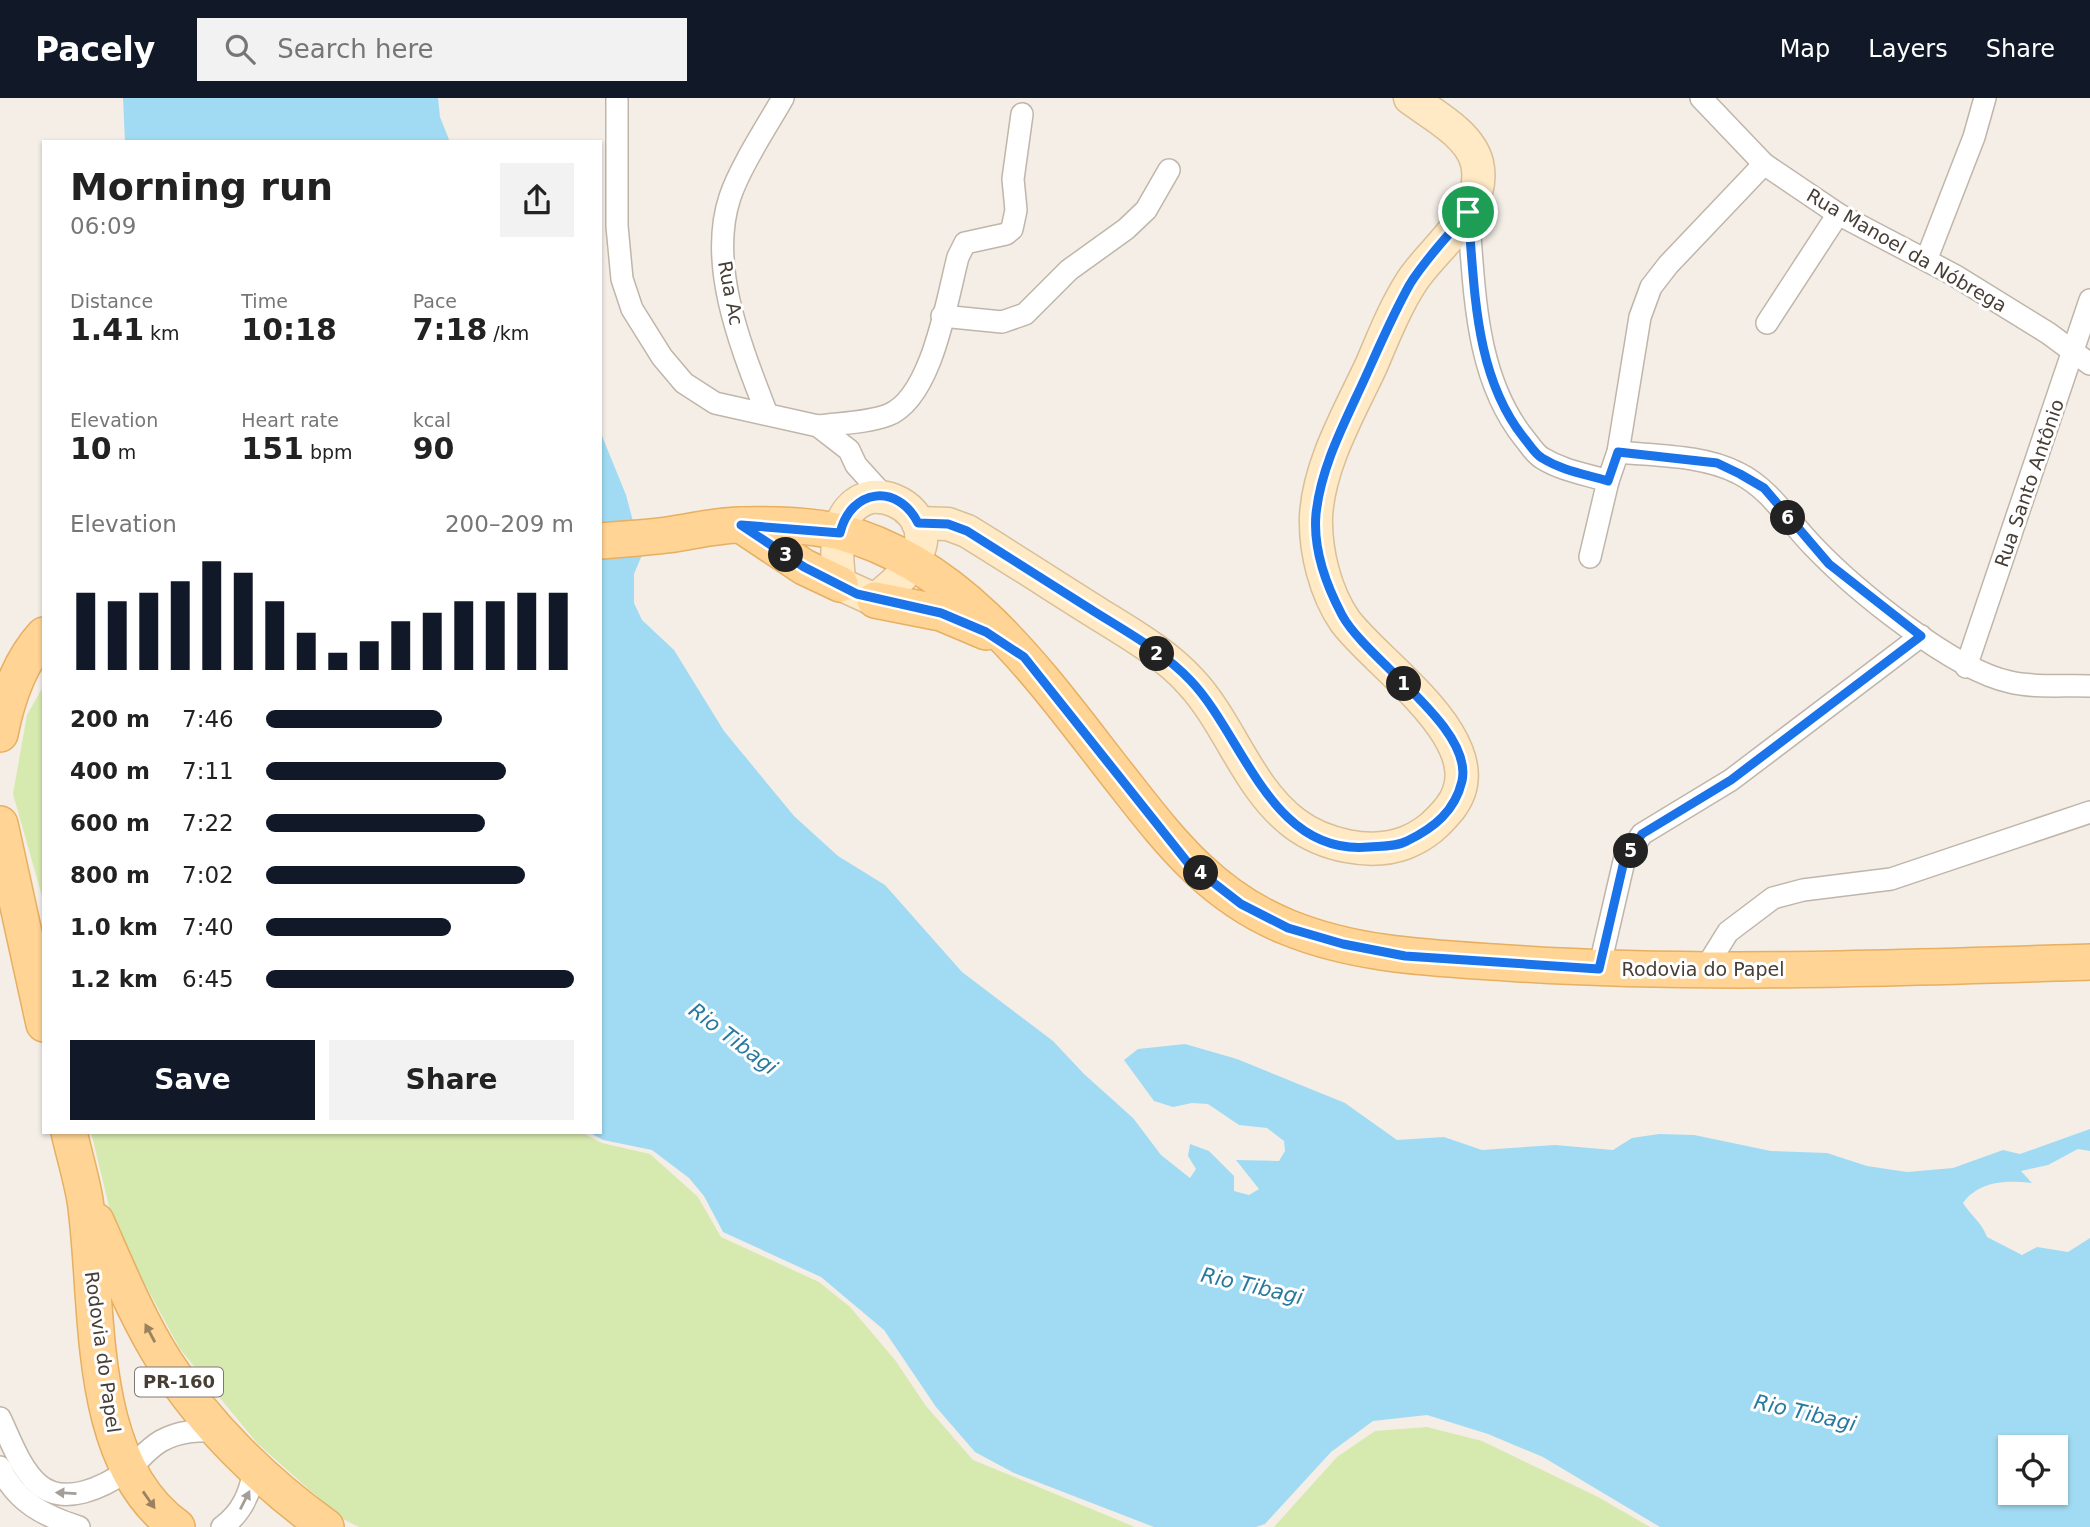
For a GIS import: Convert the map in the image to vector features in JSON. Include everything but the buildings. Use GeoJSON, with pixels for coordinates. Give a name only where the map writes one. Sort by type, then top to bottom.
{"type":"FeatureCollection","features":[{"type":"Feature","properties":{"kind":"main road"},"geometry":{"type":"LineString","coordinates":[[918,523],[948,524],[967,531],[1134,636],[1191,681],[1223,725],[1252,775],[1294,823],[1328,842],[1358,848],[1401,844],[1434,828],[1457,799],[1463,776],[1459,752],[1438,718],[1344,619],[1328,586],[1321,563],[1316,514],[1330,457],[1390,323],[1412,281],[1468,212],[1476,189],[1477,163],[1463,138],[1410,98]]}},
{"type":"Feature","properties":{"kind":"main road"},"geometry":{"type":"LineString","coordinates":[[841,584],[836,547],[846,515],[871,499],[906,505],[918,523],[920,544],[912,563],[895,584],[876,600]]}},
{"type":"Feature","properties":{"kind":"main road"},"geometry":{"type":"LineString","coordinates":[[741,525],[804,567],[876,600],[951,617],[986,632],[1024,657]]}},
{"type":"Feature","properties":{"kind":"main road","name":"Rodovia do Papel"},"geometry":{"type":"LineString","coordinates":[[602,541],[664,536],[741,525],[840,533],[912,563],[958,593],[1024,657],[1188,863],[1241,904],[1288,928],[1343,944],[1405,956],[1599,969],[2090,962]]}},
{"type":"Feature","properties":{"kind":"main road"},"geometry":{"type":"LineString","coordinates":[[0,734],[15,678],[30,650],[42,637]]}},
{"type":"Feature","properties":{"kind":"main road"},"geometry":{"type":"LineString","coordinates":[[0,824],[42,1015]]}},
{"type":"Feature","properties":{"kind":"main road","name":"Rodovia do Papel"},"geometry":{"type":"LineString","coordinates":[[69,1134],[85,1198],[102,1364],[113,1434],[128,1469],[156,1511],[177,1527]]}},
{"type":"Feature","properties":{"kind":"main road","name":"Rodovia do Papel"},"geometry":{"type":"LineString","coordinates":[[85,1198],[164,1361],[218,1431],[302,1510],[326,1527]]}},
{"type":"Feature","properties":{"kind":"street"},"geometry":{"type":"LineString","coordinates":[[617,98],[617,226],[622,279],[632,309],[662,357],[684,383],[715,403],[818,426],[887,415],[905,406],[931,357],[965,243],[1006,234],[1012,229],[1016,210],[1013,179],[1022,114]]}},
{"type":"Feature","properties":{"kind":"street","name":"Rua Ac"},"geometry":{"type":"LineString","coordinates":[[766,414],[747,363],[733,310],[723,250],[730,197],[783,98]]}},
{"type":"Feature","properties":{"kind":"street"},"geometry":{"type":"LineString","coordinates":[[1927,258],[1974,136],[1985,98]]}},
{"type":"Feature","properties":{"kind":"street","name":"Rua Manoel da Nóbrega"},"geometry":{"type":"LineString","coordinates":[[1712,102],[1764,164],[1838,215],[1927,258],[2048,333],[2082,358]]}},
{"type":"Feature","properties":{"kind":"street"},"geometry":{"type":"LineString","coordinates":[[1590,557],[1608,481],[1618,452],[1640,317],[1651,287],[1668,265],[1764,164]]}},
{"type":"Feature","properties":{"kind":"street"},"geometry":{"type":"LineString","coordinates":[[942,316],[1002,322],[1025,314],[1069,270],[1126,229],[1146,210],[1169,170]]}},
{"type":"Feature","properties":{"kind":"street"},"geometry":{"type":"LineString","coordinates":[[1468,212],[1479,330],[1489,373],[1510,420],[1539,457],[1567,471],[1608,481]]}},
{"type":"Feature","properties":{"kind":"street"},"geometry":{"type":"LineString","coordinates":[[1767,323],[1838,215]]}},
{"type":"Feature","properties":{"kind":"street","name":"Rua Santo Antônio"},"geometry":{"type":"LineString","coordinates":[[1966,667],[2082,358],[2090,299]]}},
{"type":"Feature","properties":{"kind":"street"},"geometry":{"type":"LineString","coordinates":[[818,426],[849,450],[871,499]]}},
{"type":"Feature","properties":{"kind":"street"},"geometry":{"type":"LineString","coordinates":[[1618,452],[1717,463],[1764,488],[1829,564],[1921,636],[1966,667],[2011,682],[2090,686]]}},
{"type":"Feature","properties":{"kind":"street"},"geometry":{"type":"LineString","coordinates":[[1599,969],[1624,861],[1642,834],[1731,780],[1921,636]]}},
{"type":"Feature","properties":{"kind":"street"},"geometry":{"type":"LineString","coordinates":[[1704,969],[1728,932],[1773,898],[1803,890],[1891,879],[2090,812]]}},
{"type":"Feature","properties":{"kind":"street"},"geometry":{"type":"LineString","coordinates":[[0,1418],[21,1460],[38,1484],[50,1491],[75,1494],[92,1489],[128,1469],[159,1442],[177,1434],[198,1430],[218,1431]]}},
{"type":"Feature","properties":{"kind":"street"},"geometry":{"type":"LineString","coordinates":[[222,1527],[240,1510],[248,1496],[254,1465]]}},
{"type":"Feature","properties":{"kind":"street"},"geometry":{"type":"LineString","coordinates":[[0,1467],[6,1480],[29,1506],[79,1527]]}},
{"type":"Feature","properties":{"kind":"green space"},"geometry":{"type":"Polygon","coordinates":[[[42,689],[42,896],[13,794],[27,715],[42,689]]]}},
{"type":"Feature","properties":{"kind":"green space"},"geometry":{"type":"Polygon","coordinates":[[[91,1134],[585,1134],[602,1143],[650,1154],[698,1197],[721,1237],[819,1282],[850,1307],[895,1360],[926,1406],[973,1460],[1135,1527],[359,1527],[341,1518],[257,1443],[180,1349],[114,1227],[91,1134]]]}},
{"type":"Feature","properties":{"kind":"green space"},"geometry":{"type":"Polygon","coordinates":[[[1427,1427],[1482,1441],[1598,1497],[1650,1527],[1274,1527],[1337,1457],[1375,1431],[1427,1427]]]}},
{"type":"Feature","properties":{"kind":"water"},"geometry":{"type":"Polygon","coordinates":[[[123,98],[438,98],[440,117],[449,140],[125,140],[123,98]]]}},
{"type":"Feature","properties":{"kind":"water","name":"Rio Tibagi"},"geometry":{"type":"Polygon","coordinates":[[[602,436],[626,495],[642,555],[634,574],[634,603],[642,620],[674,650],[724,731],[794,816],[838,856],[885,885],[962,972],[1053,1041],[1084,1074],[1133,1118],[1161,1155],[1190,1178],[1196,1169],[1188,1156],[1190,1144],[1209,1151],[1234,1176],[1234,1191],[1249,1195],[1259,1189],[1236,1160],[1279,1161],[1285,1151],[1284,1141],[1267,1128],[1239,1125],[1208,1104],[1192,1103],[1173,1107],[1154,1101],[1124,1060],[1138,1049],[1185,1044],[1237,1059],[1345,1103],[1397,1140],[1444,1137],[1482,1150],[1555,1145],[1613,1150],[1632,1138],[1659,1134],[1694,1135],[1771,1151],[1827,1153],[1867,1166],[1907,1172],[1953,1168],[2003,1150],[2020,1154],[2090,1129],[2090,1151],[2078,1149],[2048,1165],[2021,1171],[2032,1183],[2012,1182],[1985,1186],[1963,1203],[1987,1237],[2022,1255],[2037,1247],[2068,1252],[2090,1238],[2090,1527],[1660,1527],[1543,1457],[1488,1434],[1427,1415],[1373,1421],[1331,1452],[1265,1524],[1256,1527],[1154,1527],[1014,1473],[975,1452],[936,1407],[884,1330],[821,1277],[723,1232],[704,1196],[689,1178],[652,1150],[603,1140],[592,1134],[602,1134],[602,436]]]}},
{"type":"Feature","properties":{"kind":"route"},"geometry":{"type":"LineString","coordinates":[[1468,212],[1479,330],[1489,373],[1510,420],[1539,457],[1567,471],[1608,481],[1618,452],[1717,463],[1764,488],[1829,564],[1921,636],[1731,780],[1642,834],[1624,861],[1599,969],[1405,956],[1343,944],[1288,928],[1241,904],[1188,863],[1024,657],[986,632],[941,613],[857,594],[804,567],[741,525],[802,527],[840,533],[846,515],[857,502],[878,496],[896,499],[906,505],[918,523],[948,524],[967,531],[1134,636],[1191,681],[1223,725],[1252,775],[1294,823],[1328,842],[1358,848],[1401,844],[1434,828],[1457,799],[1463,776],[1459,752],[1438,718],[1344,619],[1328,586],[1318,551],[1316,514],[1330,457],[1390,323],[1412,281],[1468,212]]}}]}
